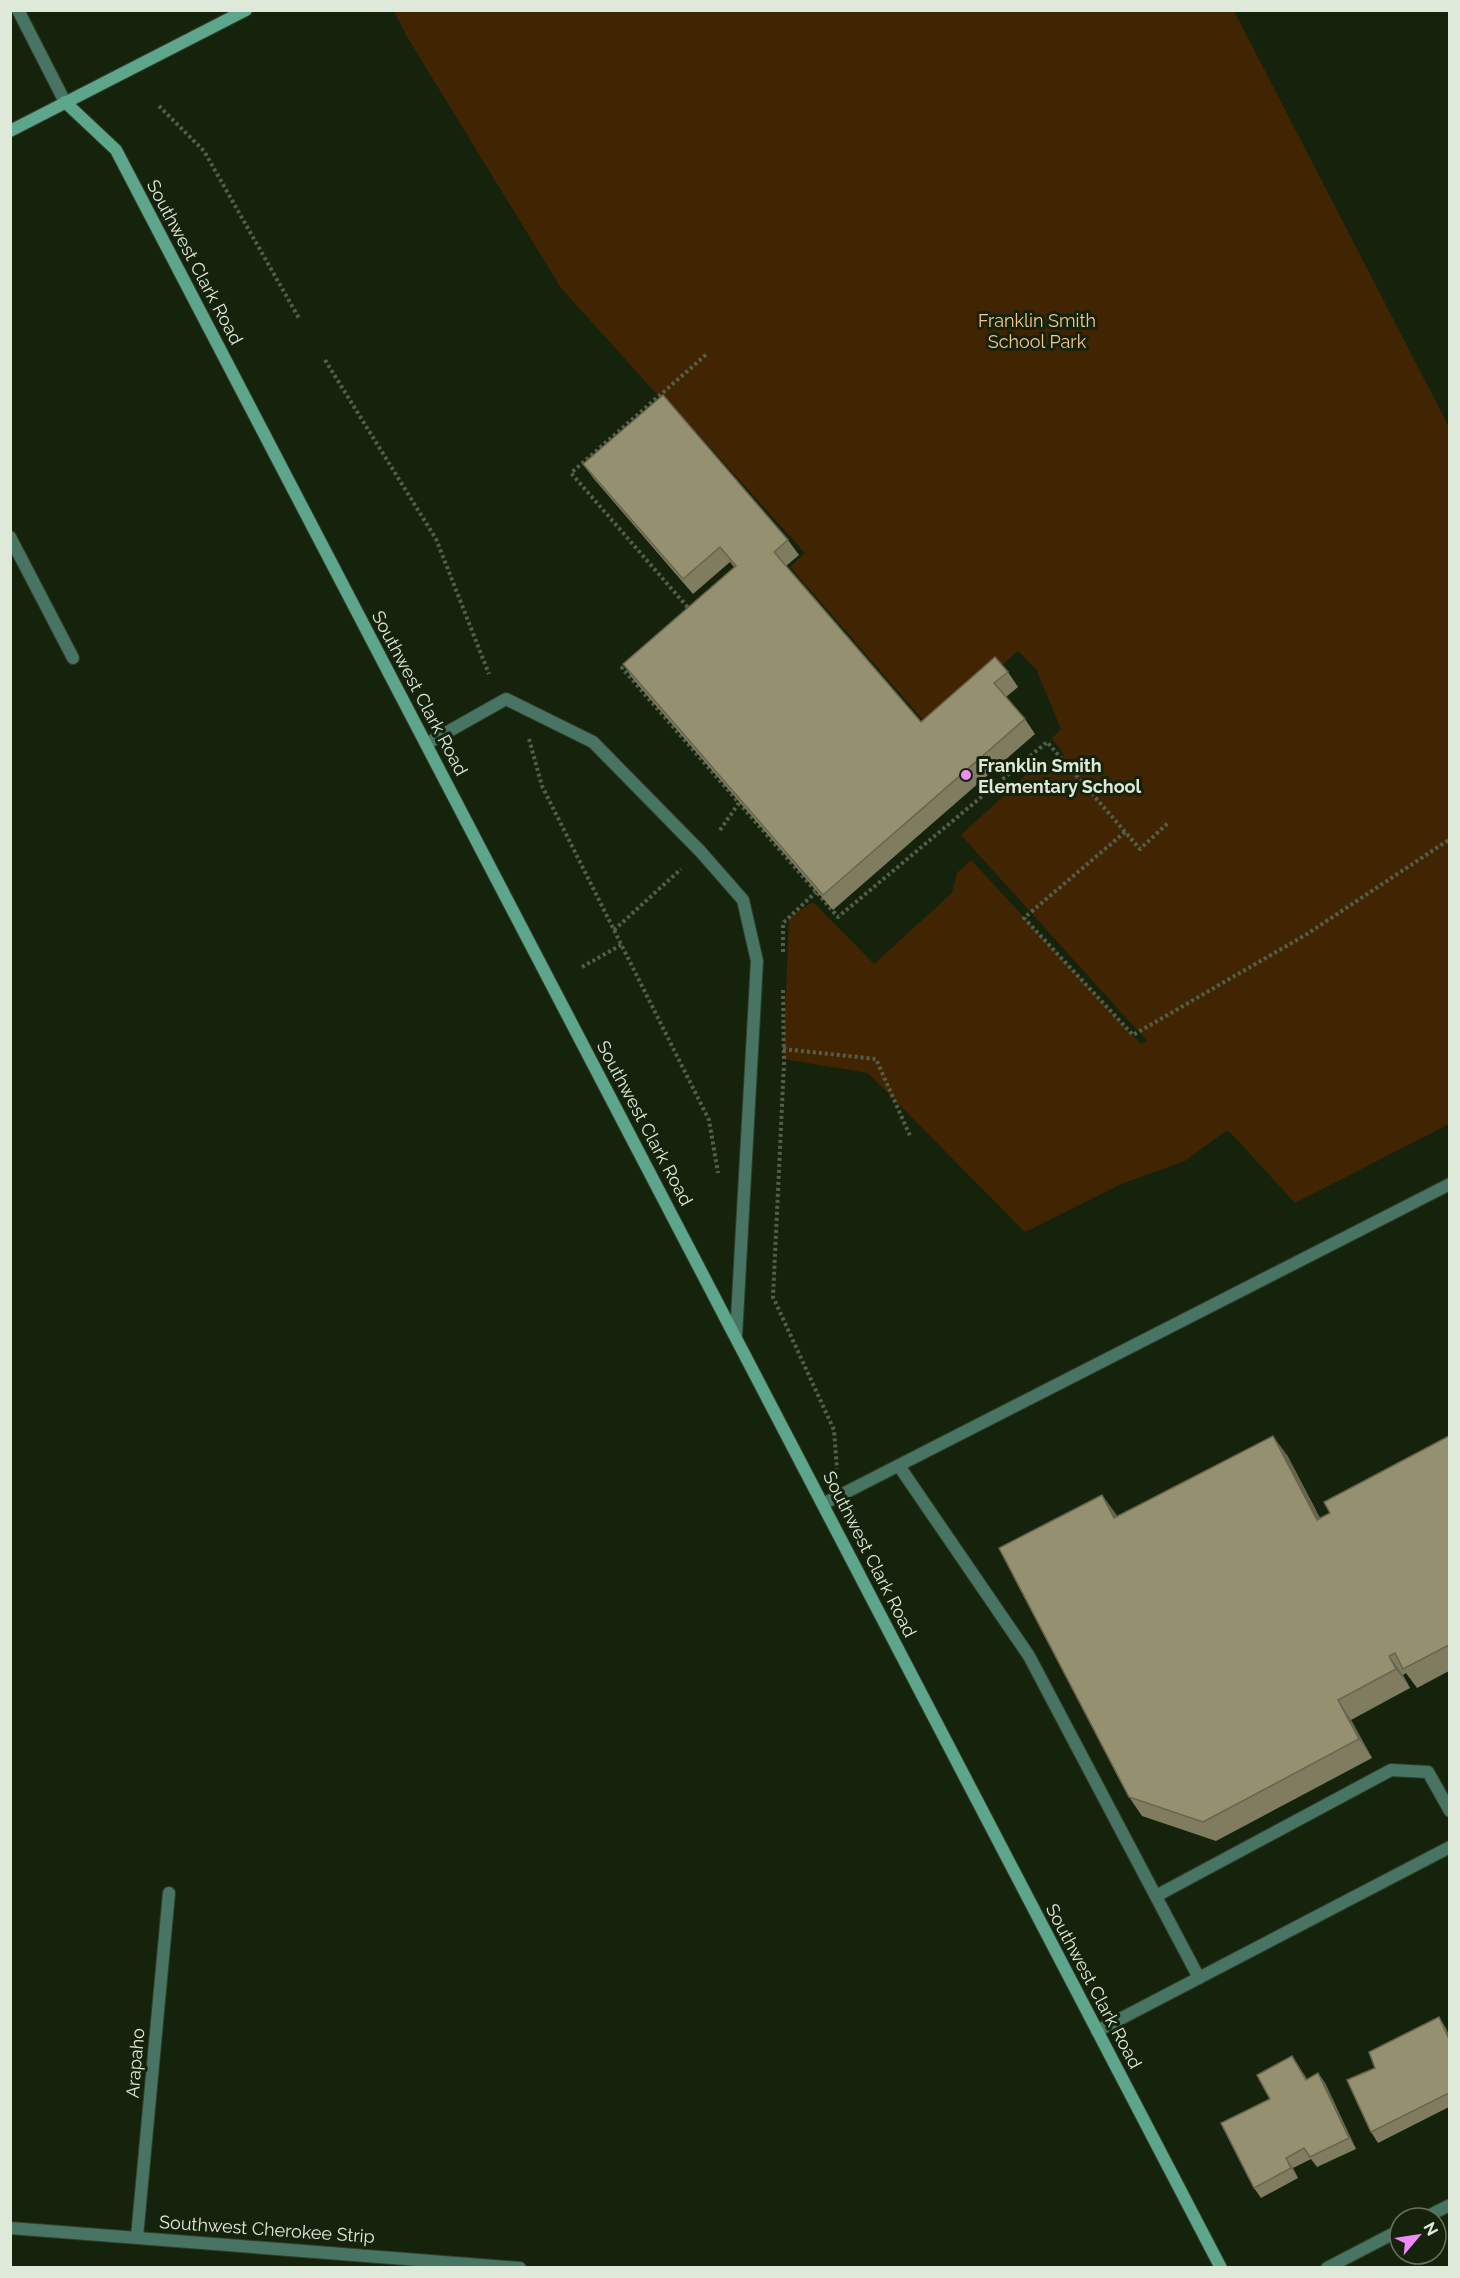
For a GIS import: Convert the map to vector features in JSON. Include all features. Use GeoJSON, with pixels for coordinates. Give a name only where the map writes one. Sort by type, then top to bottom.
{"type":"FeatureCollection","features":[{"type":"Feature","properties":{"kind":"street","name":"Southwest Clark Road"},"geometry":{"type":"LineString","coordinates":[[18,10],[65,102],[116,150],[1221,2268]]}},
{"type":"Feature","properties":{"kind":"street"},"geometry":{"type":"LineString","coordinates":[[10,131],[246,10]]}},
{"type":"Feature","properties":{"kind":"street"},"geometry":{"type":"LineString","coordinates":[[10,537],[73,658]]}},
{"type":"Feature","properties":{"kind":"street"},"geometry":{"type":"LineString","coordinates":[[426,744],[506,699],[593,742],[700,851],[742,900],[757,961],[736,1336]]}},
{"type":"Feature","properties":{"kind":"street"},"geometry":{"type":"LineString","coordinates":[[824,1504],[1449,1184]]}},
{"type":"Feature","properties":{"kind":"street"},"geometry":{"type":"LineString","coordinates":[[899,1466],[1029,1656],[1199,1978]]}},
{"type":"Feature","properties":{"kind":"street"},"geometry":{"type":"LineString","coordinates":[[1156,1896],[1391,1770],[1428,1772],[1449,1811]]}},
{"type":"Feature","properties":{"kind":"street"},"geometry":{"type":"LineString","coordinates":[[1097,2031],[1449,1847]]}},
{"type":"Feature","properties":{"kind":"street","name":"Arapaho"},"geometry":{"type":"LineString","coordinates":[[137,2236],[169,1893]]}},
{"type":"Feature","properties":{"kind":"street","name":"Southwest Cherokee Strip"},"geometry":{"type":"LineString","coordinates":[[10,2228],[137,2236],[520,2268]]}},
{"type":"Feature","properties":{"kind":"street"},"geometry":{"type":"LineString","coordinates":[[1328,2268],[1388,2236]]}},
{"type":"Feature","properties":{"kind":"path"},"geometry":{"type":"LineString","coordinates":[[159,106],[204,151],[300,321]]}},
{"type":"Feature","properties":{"kind":"path"},"geometry":{"type":"LineString","coordinates":[[690,610],[571,473],[708,353]]}},
{"type":"Feature","properties":{"kind":"path"},"geometry":{"type":"LineString","coordinates":[[325,360],[436,539],[489,674]]}},
{"type":"Feature","properties":{"kind":"path"},"geometry":{"type":"LineString","coordinates":[[681,617],[698,603]]}},
{"type":"Feature","properties":{"kind":"path"},"geometry":{"type":"LineString","coordinates":[[630,660],[622,668],[838,917],[1047,742],[1140,849],[1169,822]]}},
{"type":"Feature","properties":{"kind":"path"},"geometry":{"type":"LineString","coordinates":[[528,738],[542,786],[709,1120],[719,1180]]}},
{"type":"Feature","properties":{"kind":"path"},"geometry":{"type":"LineString","coordinates":[[720,830],[739,803]]}},
{"type":"Feature","properties":{"kind":"path"},"geometry":{"type":"LineString","coordinates":[[1125,832],[1024,918],[1133,1035],[1307,934],[1449,838]]}},
{"type":"Feature","properties":{"kind":"path"},"geometry":{"type":"LineString","coordinates":[[614,930],[681,869]]}},
{"type":"Feature","properties":{"kind":"path"},"geometry":{"type":"LineString","coordinates":[[783,957],[783,923],[816,892]]}},
{"type":"Feature","properties":{"kind":"path"},"geometry":{"type":"LineString","coordinates":[[582,967],[621,945]]}},
{"type":"Feature","properties":{"kind":"path"},"geometry":{"type":"LineString","coordinates":[[783,980],[783,1049],[772,1297],[834,1430],[837,1470]]}},
{"type":"Feature","properties":{"kind":"path"},"geometry":{"type":"LineString","coordinates":[[783,1049],[876,1059],[911,1138]]}},
{"type":"Feature","properties":{"kind":"green space","name":"Franklin Smith School Park"},"geometry":{"type":"Polygon","coordinates":[[[394,11],[1234,11],[1449,427],[1449,1124],[1295,1203],[1229,1131],[1224,1132],[1185,1161],[1121,1184],[1025,1232],[868,1073],[783,1059],[789,917],[813,902],[874,964],[952,893],[957,873],[971,860],[1141,1044],[1147,1041],[961,835],[1043,759],[1057,761],[1064,755],[1052,738],[1061,729],[1036,669],[1018,651],[930,728],[790,567],[805,553],[671,404],[663,401],[561,288],[406,35],[394,11]]]}},
{"type":"Feature","properties":{"kind":"building","name":"Franklin Smith Elementary School"},"geometry":{"type":"Polygon","coordinates":[[[663,395],[788,540],[774,552],[921,722],[995,657],[1008,672],[994,683],[1025,719],[823,895],[623,664],[736,566],[720,547],[683,579],[583,464],[663,395]]]}},
{"type":"Feature","properties":{"kind":"building"},"geometry":{"type":"Polygon","coordinates":[[[1273,1436],[1317,1520],[1330,1513],[1324,1502],[1449,1436],[1449,1645],[1403,1669],[1395,1653],[1389,1656],[1396,1669],[1338,1700],[1359,1739],[1203,1822],[1129,1797],[999,1548],[1102,1495],[1114,1518],[1273,1436]]]}},
{"type":"Feature","properties":{"kind":"building"},"geometry":{"type":"Polygon","coordinates":[[[1439,2017],[1449,2039],[1449,2093],[1371,2132],[1347,2080],[1375,2068],[1369,2052],[1439,2017]]]}},
{"type":"Feature","properties":{"kind":"building"},"geometry":{"type":"Polygon","coordinates":[[[1292,2056],[1306,2080],[1318,2073],[1349,2138],[1310,2157],[1304,2148],[1286,2158],[1291,2168],[1254,2188],[1221,2123],[1270,2099],[1257,2075],[1292,2056]]]}},
{"type":"Feature","properties":{"kind":"place","name":"Franklin Smith Elementary School"},"geometry":{"type":"Point","coordinates":[966,775]}}]}
